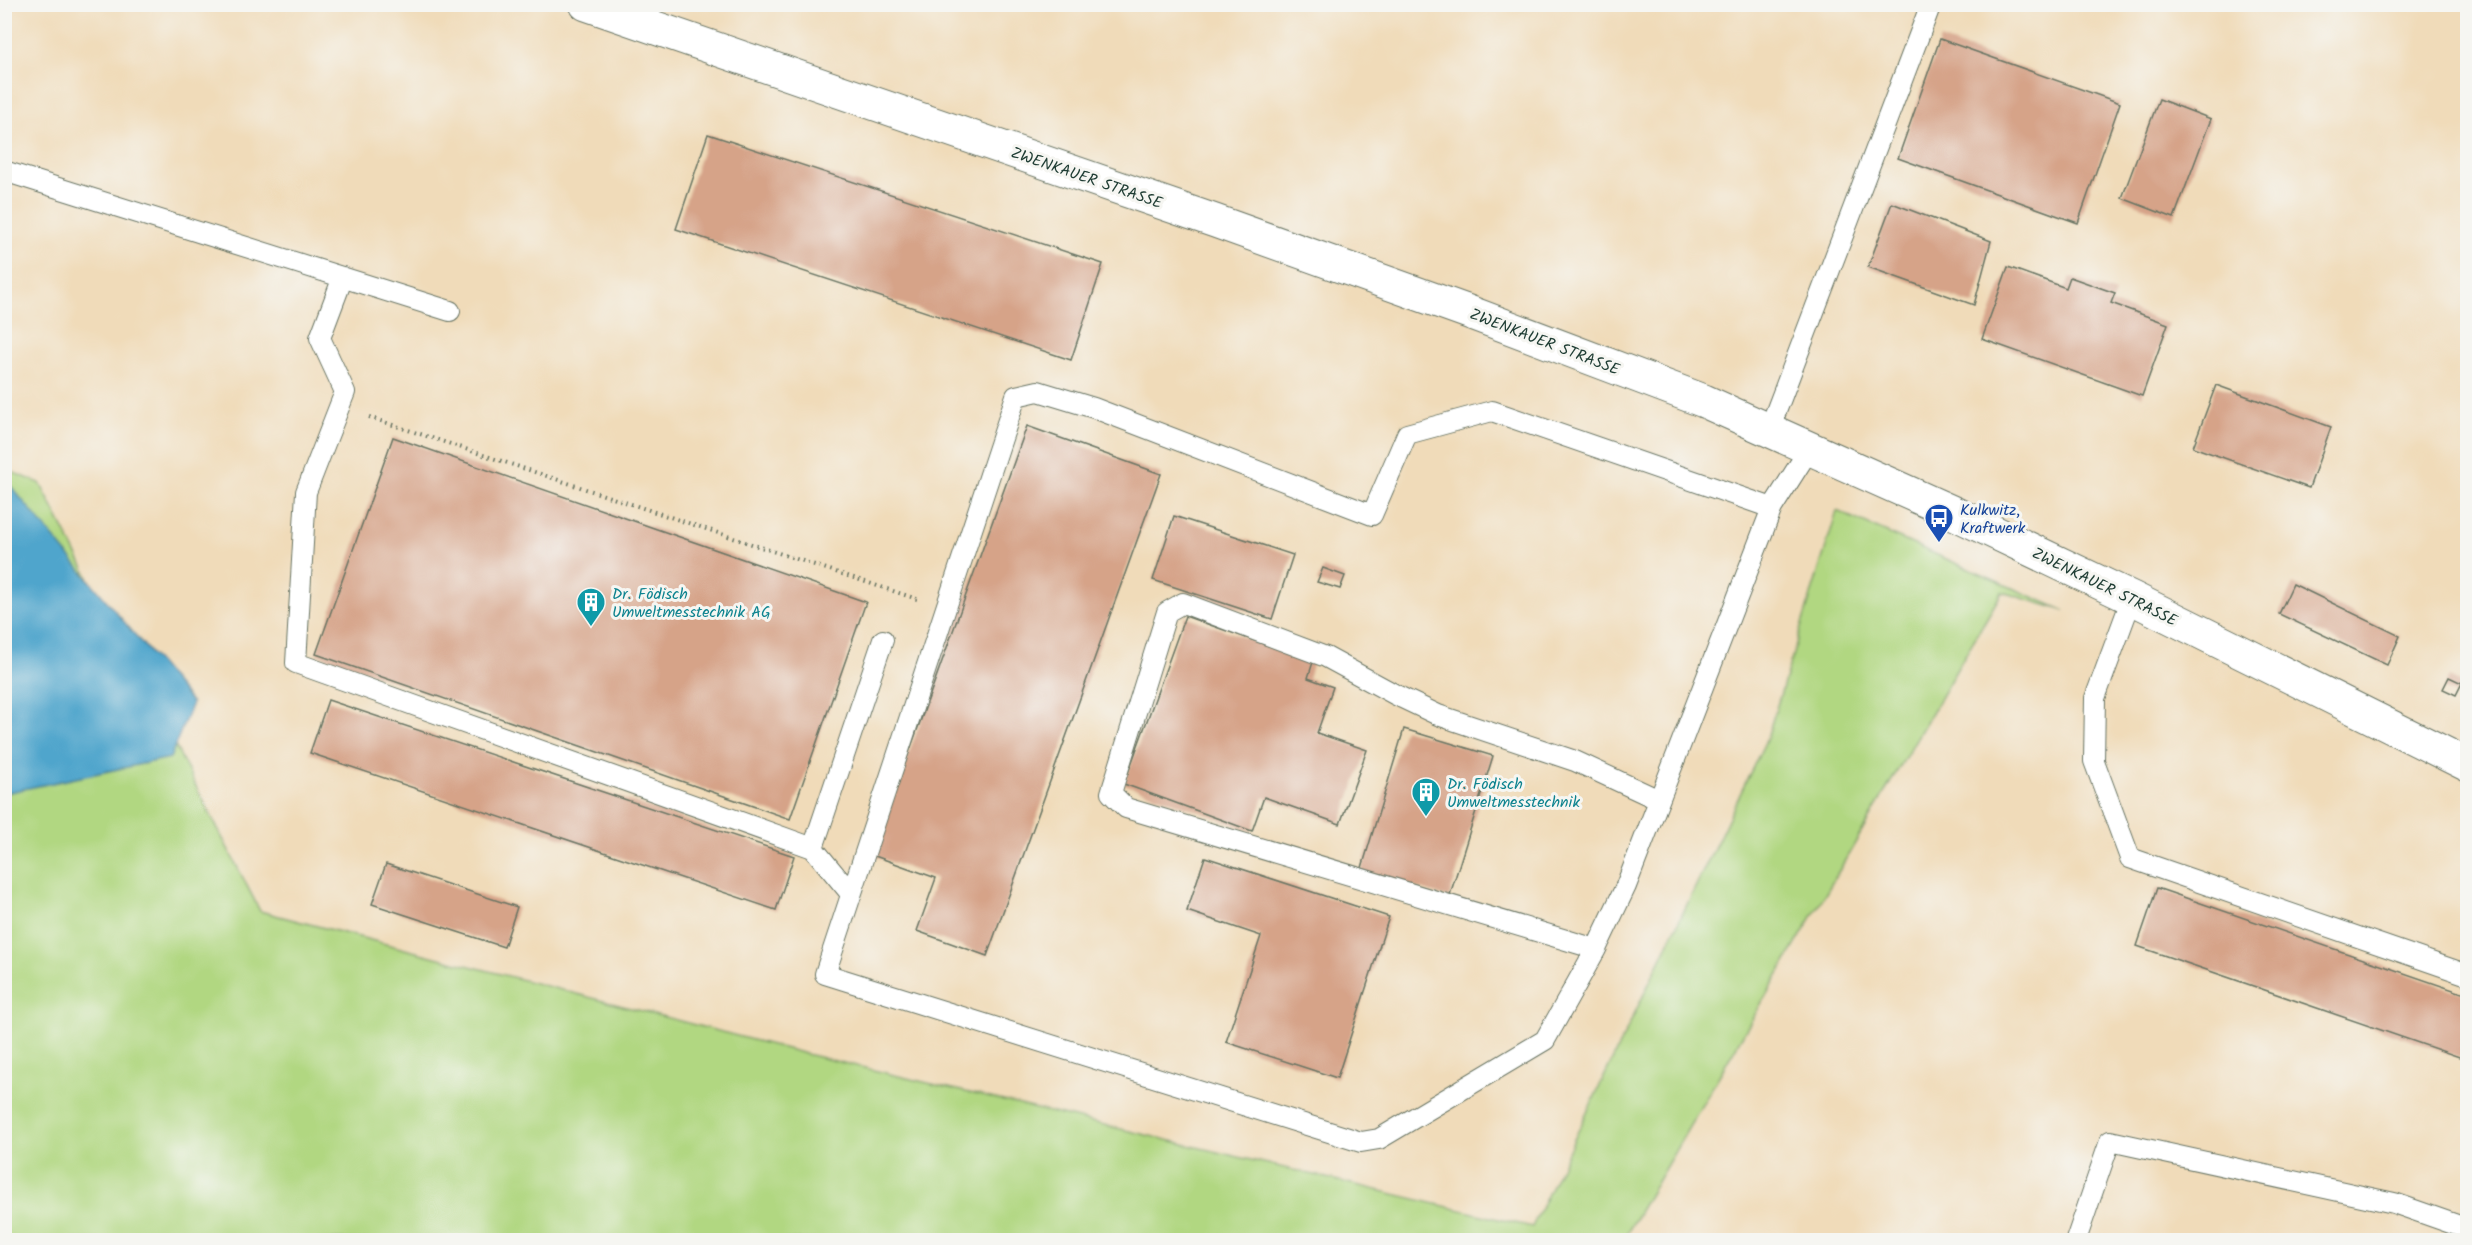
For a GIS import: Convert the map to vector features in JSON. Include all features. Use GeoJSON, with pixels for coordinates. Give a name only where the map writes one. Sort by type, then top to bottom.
{"type":"FeatureCollection","features":[{"type":"Feature","properties":{"kind":"main road","name":"ZWENKAUER STRASSE"},"geometry":{"type":"LineString","coordinates":[[586,4],[1215,221],[1466,311],[1704,401],[1936,504],[2132,598],[2468,765]]}},
{"type":"Feature","properties":{"kind":"lane"},"geometry":{"type":"LineString","coordinates":[[1769,430],[1931,4]]}},
{"type":"Feature","properties":{"kind":"lane"},"geometry":{"type":"LineString","coordinates":[[4,171],[450,311]]}},
{"type":"Feature","properties":{"kind":"lane"},"geometry":{"type":"LineString","coordinates":[[343,277],[320,338],[345,392],[306,492],[296,663],[813,848],[850,894]]}},
{"type":"Feature","properties":{"kind":"lane"},"geometry":{"type":"LineString","coordinates":[[1772,508],[1492,411],[1407,434],[1372,515],[1094,408],[1038,391],[1016,396],[825,974],[1360,1142],[1379,1139],[1545,1040],[1596,949],[1626,886],[1772,508],[1810,448]]}},
{"type":"Feature","properties":{"kind":"lane"},"geometry":{"type":"LineString","coordinates":[[2132,598],[2095,698],[2094,761],[2130,858],[2468,975]]}},
{"type":"Feature","properties":{"kind":"lane"},"geometry":{"type":"LineString","coordinates":[[1596,949],[1126,808],[1111,793],[1167,612],[1182,603],[1326,657],[1438,715],[1575,761],[1659,801]]}},
{"type":"Feature","properties":{"kind":"lane"},"geometry":{"type":"LineString","coordinates":[[813,848],[883,640]]}},
{"type":"Feature","properties":{"kind":"lane"},"geometry":{"type":"LineString","coordinates":[[2076,1240],[2110,1141],[2394,1203],[2468,1229]]}},
{"type":"Feature","properties":{"kind":"path"},"geometry":{"type":"LineString","coordinates":[[340,407],[946,609]]}},
{"type":"Feature","properties":{"kind":"green space"},"geometry":{"type":"Polygon","coordinates":[[[4,469],[40,483],[260,911],[806,1054],[1532,1227],[1767,738],[1837,511],[2065,611],[2002,592],[1623,1240],[5,1240],[4,469]]]}},
{"type":"Feature","properties":{"kind":"water"},"geometry":{"type":"Polygon","coordinates":[[[4,478],[192,703],[170,758],[5,793],[4,478]]]}},
{"type":"Feature","properties":{"kind":"building"},"geometry":{"type":"Polygon","coordinates":[[[1940,39],[2120,103],[2078,223],[1898,158],[1940,39]]]}},
{"type":"Feature","properties":{"kind":"building"},"geometry":{"type":"Polygon","coordinates":[[[2159,99],[2211,119],[2174,218],[2122,198],[2159,99]]]}},
{"type":"Feature","properties":{"kind":"building"},"geometry":{"type":"Polygon","coordinates":[[[708,134],[1103,264],[1071,360],[676,229],[708,134]]]}},
{"type":"Feature","properties":{"kind":"building"},"geometry":{"type":"Polygon","coordinates":[[[1892,203],[1991,241],[1974,305],[1868,267],[1892,203]]]}},
{"type":"Feature","properties":{"kind":"building"},"geometry":{"type":"Polygon","coordinates":[[[2008,267],[2066,288],[2070,277],[2115,293],[2111,303],[2168,324],[2142,396],[1982,339],[2008,267]]]}},
{"type":"Feature","properties":{"kind":"building"},"geometry":{"type":"Polygon","coordinates":[[[2216,385],[2331,427],[2309,488],[2193,447],[2216,385]]]}},
{"type":"Feature","properties":{"kind":"building"},"geometry":{"type":"Polygon","coordinates":[[[1027,426],[1161,474],[987,956],[917,931],[936,878],[872,855],[1027,426]]]}},
{"type":"Feature","properties":{"kind":"building","name":"Dr. Födisch Umweltmesstechnik AG"},"geometry":{"type":"Polygon","coordinates":[[[393,437],[866,602],[790,819],[316,654],[393,437]]]}},
{"type":"Feature","properties":{"kind":"building"},"geometry":{"type":"Polygon","coordinates":[[[1174,516],[1293,555],[1272,619],[1153,580],[1174,516]]]}},
{"type":"Feature","properties":{"kind":"building"},"geometry":{"type":"Polygon","coordinates":[[[1323,568],[1345,576],[1340,589],[1317,582],[1323,568]]]}},
{"type":"Feature","properties":{"kind":"building"},"geometry":{"type":"Polygon","coordinates":[[[2293,584],[2400,636],[2387,665],[2279,614],[2293,584]]]}},
{"type":"Feature","properties":{"kind":"building"},"geometry":{"type":"Polygon","coordinates":[[[1185,616],[1313,662],[1308,678],[1333,687],[1317,733],[1367,750],[1340,824],[1264,797],[1252,831],[1124,784],[1185,616]]]}},
{"type":"Feature","properties":{"kind":"building"},"geometry":{"type":"Polygon","coordinates":[[[2449,677],[2462,683],[2456,695],[2443,689],[2449,677]]]}},
{"type":"Feature","properties":{"kind":"building"},"geometry":{"type":"Polygon","coordinates":[[[328,700],[794,856],[776,910],[310,753],[328,700]]]}},
{"type":"Feature","properties":{"kind":"building","name":"Dr. Födisch Umweltmesstechnik"},"geometry":{"type":"Polygon","coordinates":[[[1404,729],[1493,756],[1449,898],[1361,871],[1404,729]]]}},
{"type":"Feature","properties":{"kind":"building"},"geometry":{"type":"Polygon","coordinates":[[[1205,857],[1389,917],[1337,1078],[1226,1042],[1261,936],[1187,911],[1205,857]]]}},
{"type":"Feature","properties":{"kind":"building"},"geometry":{"type":"Polygon","coordinates":[[[386,864],[517,907],[504,947],[372,904],[386,864]]]}},
{"type":"Feature","properties":{"kind":"building"},"geometry":{"type":"Polygon","coordinates":[[[2157,888],[2468,995],[2468,1060],[2137,946],[2157,888]]]}},
{"type":"Feature","properties":{"kind":"place","name":"Kulkwitz, Kraftwerk"},"geometry":{"type":"Point","coordinates":[1939,544]}},
{"type":"Feature","properties":{"kind":"place","name":"Dr. Födisch Umweltmesstechnik AG"},"geometry":{"type":"Point","coordinates":[591,628]}},
{"type":"Feature","properties":{"kind":"place","name":"Dr. Födisch Umweltmesstechnik"},"geometry":{"type":"Point","coordinates":[1426,818]}}]}
